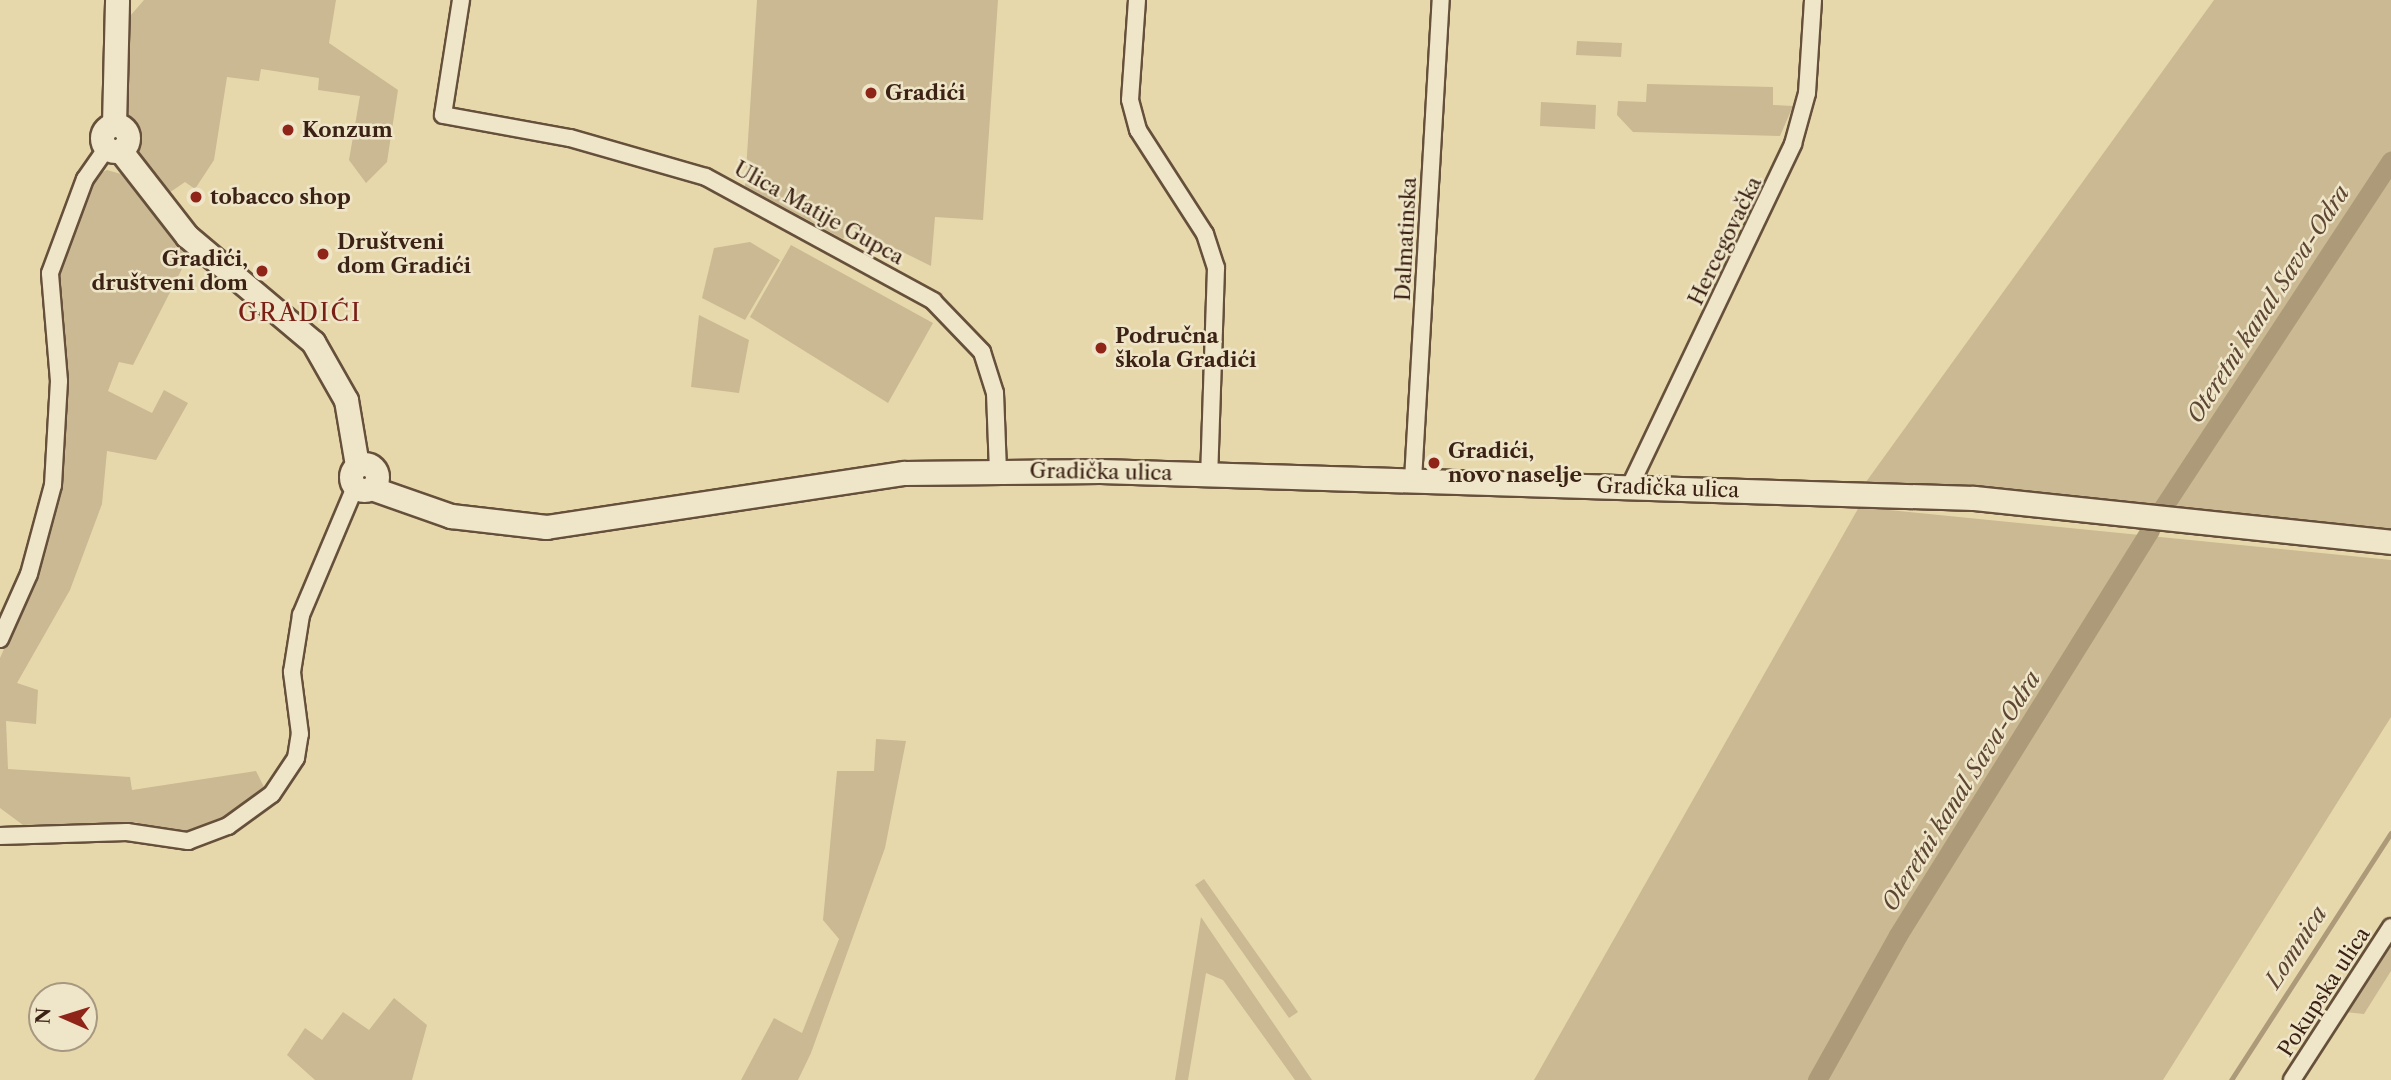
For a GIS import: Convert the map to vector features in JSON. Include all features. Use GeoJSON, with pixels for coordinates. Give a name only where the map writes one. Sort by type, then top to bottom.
{"type":"FeatureCollection","features":[{"type":"Feature","properties":{"kind":"street"},"geometry":{"type":"LineString","coordinates":[[0,639],[29,574],[53,485],[59,381],[50,273],[85,179],[114,149],[126,132],[114,125],[117,0]]}},
{"type":"Feature","properties":{"kind":"street","name":"Ulica Matije Gupca"},"geometry":{"type":"LineString","coordinates":[[461,0],[443,115],[570,138],[706,177],[933,301],[982,352],[995,393],[998,471]]}},
{"type":"Feature","properties":{"kind":"street"},"geometry":{"type":"LineString","coordinates":[[1137,0],[1130,100],[1138,130],[1205,234],[1216,268],[1209,474]]}},
{"type":"Feature","properties":{"kind":"street","name":"Dalmatinska"},"geometry":{"type":"LineString","coordinates":[[1413,480],[1441,0]]}},
{"type":"Feature","properties":{"kind":"street","name":"Hercegovačka"},"geometry":{"type":"LineString","coordinates":[[1630,486],[1793,144],[1807,93],[1813,0]]}},
{"type":"Feature","properties":{"kind":"street"},"geometry":{"type":"LineString","coordinates":[[0,836],[128,832],[188,841],[258,805],[288,772],[300,734],[292,672],[296,635],[327,541],[361,480],[346,400],[313,342],[187,236],[114,149]]}},
{"type":"Feature","properties":{"kind":"street","name":"Gradička ulica"},"geometry":{"type":"LineString","coordinates":[[361,480],[451,516],[545,527],[859,477],[998,471],[1209,474],[1974,498],[2391,542]]}},
{"type":"Feature","properties":{"kind":"street","name":"Pokupska ulica"},"geometry":{"type":"LineString","coordinates":[[2292,1080],[2391,927]]}},
{"type":"Feature","properties":{"kind":"shaded area"},"geometry":{"type":"Polygon","coordinates":[[[144,0],[336,0],[329,43],[398,90],[387,162],[366,183],[349,160],[360,96],[318,90],[319,78],[261,69],[259,81],[227,77],[214,160],[195,189],[185,182],[166,195],[140,160],[125,121],[130,16],[144,0]]]}},
{"type":"Feature","properties":{"kind":"shaded area","name":"Gradići"},"geometry":{"type":"Polygon","coordinates":[[[757,0],[998,0],[983,220],[935,217],[931,266],[850,226],[843,239],[745,186],[757,0]]]}},
{"type":"Feature","properties":{"kind":"shaded area"},"geometry":{"type":"Polygon","coordinates":[[[2214,0],[2391,0],[2391,531],[1866,482],[2214,0]]]}},
{"type":"Feature","properties":{"kind":"shaded area"},"geometry":{"type":"Polygon","coordinates":[[[1577,41],[1622,43],[1621,57],[1576,55],[1577,41]]]}},
{"type":"Feature","properties":{"kind":"shaded area"},"geometry":{"type":"Polygon","coordinates":[[[1647,84],[1773,87],[1773,105],[1793,106],[1780,136],[1633,132],[1617,115],[1618,101],[1646,102],[1647,84]]]}},
{"type":"Feature","properties":{"kind":"shaded area"},"geometry":{"type":"Polygon","coordinates":[[[1541,102],[1596,105],[1595,129],[1540,126],[1541,102]]]}},
{"type":"Feature","properties":{"kind":"shaded area"},"geometry":{"type":"Polygon","coordinates":[[[107,170],[121,174],[189,255],[133,365],[119,362],[108,391],[152,413],[164,390],[188,403],[156,460],[107,451],[102,504],[70,590],[17,683],[38,690],[36,724],[6,721],[8,769],[130,777],[132,790],[256,771],[265,789],[225,818],[179,835],[135,822],[23,825],[0,808],[0,658],[37,575],[65,464],[66,380],[57,280],[82,208],[97,175],[107,170]]]}},
{"type":"Feature","properties":{"kind":"shaded area"},"geometry":{"type":"Polygon","coordinates":[[[750,242],[780,260],[745,320],[702,298],[714,248],[750,242]]]}},
{"type":"Feature","properties":{"kind":"shaded area"},"geometry":{"type":"Polygon","coordinates":[[[791,245],[933,323],[888,403],[750,317],[791,245]]]}},
{"type":"Feature","properties":{"kind":"shaded area"},"geometry":{"type":"Polygon","coordinates":[[[699,315],[749,340],[739,393],[691,387],[699,315]]]}},
{"type":"Feature","properties":{"kind":"shaded area"},"geometry":{"type":"Polygon","coordinates":[[[1859,507],[2391,560],[2391,717],[2163,1080],[1534,1080],[1859,507]]]}},
{"type":"Feature","properties":{"kind":"shaded area"},"geometry":{"type":"Polygon","coordinates":[[[876,739],[906,741],[885,848],[811,1053],[798,1080],[741,1080],[774,1018],[802,1033],[839,939],[823,920],[837,771],[874,771],[876,739]]]}},
{"type":"Feature","properties":{"kind":"shaded area"},"geometry":{"type":"Polygon","coordinates":[[[1204,879],[1298,1012],[1289,1018],[1195,885],[1204,879]]]}},
{"type":"Feature","properties":{"kind":"shaded area"},"geometry":{"type":"Polygon","coordinates":[[[1201,917],[1312,1080],[1295,1080],[1223,980],[1206,973],[1188,1080],[1175,1080],[1201,917]]]}},
{"type":"Feature","properties":{"kind":"shaded area"},"geometry":{"type":"Polygon","coordinates":[[[2391,940],[2391,971],[2364,1014],[2345,1012],[2391,940]]]}},
{"type":"Feature","properties":{"kind":"shaded area"},"geometry":{"type":"Polygon","coordinates":[[[394,998],[427,1025],[412,1080],[315,1080],[287,1055],[305,1028],[322,1040],[343,1012],[369,1030],[394,998]]]}},
{"type":"Feature","properties":{"kind":"waterway","name":"Oteretni kanal Sava-Odra"},"geometry":{"type":"LineString","coordinates":[[2162,509],[2391,161]]}},
{"type":"Feature","properties":{"kind":"waterway","name":"Oteretni kanal Sava-Odra"},"geometry":{"type":"LineString","coordinates":[[1817,1080],[1898,935],[2150,530]]}},
{"type":"Feature","properties":{"kind":"waterway","name":"Lomnica"},"geometry":{"type":"LineString","coordinates":[[2231,1080],[2391,833]]}},
{"type":"Feature","properties":{"kind":"place","name":"Gradići"},"geometry":{"type":"Point","coordinates":[871,93]}},
{"type":"Feature","properties":{"kind":"place","name":"Konzum"},"geometry":{"type":"Point","coordinates":[288,130]}},
{"type":"Feature","properties":{"kind":"place","name":"tobacco shop"},"geometry":{"type":"Point","coordinates":[196,197]}},
{"type":"Feature","properties":{"kind":"place","name":"Društveni dom Gradići"},"geometry":{"type":"Point","coordinates":[323,254]}},
{"type":"Feature","properties":{"kind":"place","name":"Gradići, društveni dom"},"geometry":{"type":"Point","coordinates":[262,271]}},
{"type":"Feature","properties":{"kind":"place","name":"Područna škola Gradići"},"geometry":{"type":"Point","coordinates":[1101,348]}},
{"type":"Feature","properties":{"kind":"place","name":"Gradići, novo naselje"},"geometry":{"type":"Point","coordinates":[1434,463]}},
{"type":"Feature","properties":{"kind":"district","name":"GRADIĆI"},"geometry":{"type":"Point","coordinates":[300,313]}}]}
